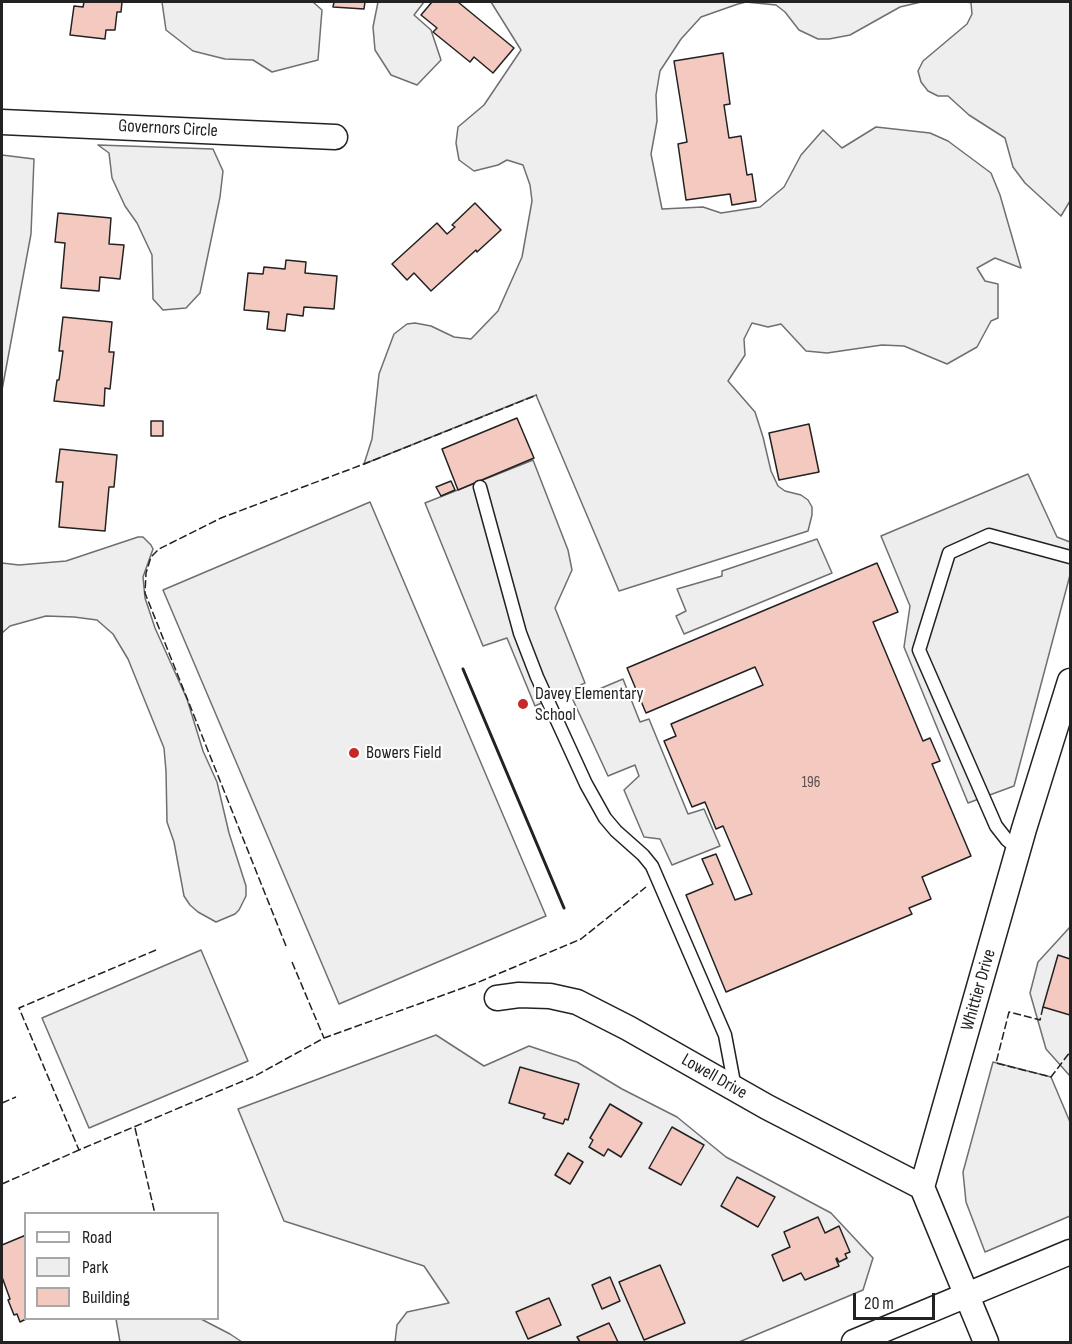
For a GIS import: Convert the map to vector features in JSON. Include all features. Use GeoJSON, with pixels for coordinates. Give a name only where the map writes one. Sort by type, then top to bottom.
{"type":"FeatureCollection","features":[{"type":"Feature","properties":{"kind":"street","name":"Governors Circle"},"geometry":{"type":"LineString","coordinates":[[2,122],[335,137]]}},
{"type":"Feature","properties":{"kind":"street","name":"Whittier Drive"},"geometry":{"type":"LineString","coordinates":[[922,1187],[1018,849],[1071,681]]}},
{"type":"Feature","properties":{"kind":"street","name":"Lowell Drive"},"geometry":{"type":"LineString","coordinates":[[497,998],[519,995],[550,996],[577,1002],[922,1187]]}},
{"type":"Feature","properties":{"kind":"street"},"geometry":{"type":"LineString","coordinates":[[922,1187],[986,1342]]}},
{"type":"Feature","properties":{"kind":"street"},"geometry":{"type":"LineString","coordinates":[[854,1342],[1071,1252]]}},
{"type":"Feature","properties":{"kind":"lane"},"geometry":{"type":"LineString","coordinates":[[480,487],[519,633],[537,677],[586,784],[605,818],[616,831],[644,855],[652,866],[725,1035],[736,1089]]}},
{"type":"Feature","properties":{"kind":"lane"},"geometry":{"type":"LineString","coordinates":[[1018,849],[996,826],[919,650],[949,553],[989,535],[1071,557]]}},
{"type":"Feature","properties":{"kind":"green space"},"geometry":{"type":"Polygon","coordinates":[[[162,2],[313,2],[322,10],[318,60],[272,72],[253,60],[225,59],[193,51],[166,30],[162,2]]]}},
{"type":"Feature","properties":{"kind":"green space"},"geometry":{"type":"Polygon","coordinates":[[[378,2],[424,2],[414,15],[431,30],[441,60],[417,85],[391,75],[375,50],[373,27],[378,2]]]}},
{"type":"Feature","properties":{"kind":"green space"},"geometry":{"type":"Polygon","coordinates":[[[491,2],[746,2],[701,17],[681,39],[660,71],[656,95],[657,121],[651,154],[662,209],[703,207],[721,213],[760,207],[784,187],[801,155],[823,130],[842,148],[876,127],[930,133],[948,141],[991,173],[1000,195],[1021,268],[995,258],[977,268],[985,281],[998,284],[998,318],[991,321],[977,347],[947,364],[904,346],[882,345],[827,353],[806,351],[781,324],[768,327],[752,323],[744,339],[745,355],[728,381],[755,412],[771,471],[778,486],[785,491],[801,495],[812,507],[808,531],[619,591],[536,395],[364,464],[372,439],[379,374],[394,334],[407,324],[415,323],[431,326],[454,337],[471,339],[498,311],[522,257],[532,201],[530,185],[523,165],[507,160],[498,165],[474,171],[459,160],[456,143],[458,127],[484,105],[521,50],[491,2]]]}},
{"type":"Feature","properties":{"kind":"green space"},"geometry":{"type":"Polygon","coordinates":[[[746,2],[921,2],[900,7],[850,35],[818,39],[799,30],[785,12],[776,5],[746,2]]]}},
{"type":"Feature","properties":{"kind":"green space"},"geometry":{"type":"Polygon","coordinates":[[[968,2],[1070,2],[1070,201],[1061,216],[1025,183],[1013,167],[1005,138],[969,115],[948,96],[938,96],[928,91],[921,82],[918,71],[923,61],[967,24],[972,14],[971,3],[968,2]]]}},
{"type":"Feature","properties":{"kind":"green space"},"geometry":{"type":"Polygon","coordinates":[[[98,145],[213,149],[223,171],[220,197],[200,293],[186,308],[163,310],[153,299],[152,255],[112,178],[109,153],[98,145]]]}},
{"type":"Feature","properties":{"kind":"green space"},"geometry":{"type":"Polygon","coordinates":[[[2,155],[34,159],[31,234],[2,390],[2,155]]]}},
{"type":"Feature","properties":{"kind":"green space","name":"Bowers Field"},"geometry":{"type":"Polygon","coordinates":[[[370,502],[546,916],[339,1004],[163,590],[370,502]]]}},
{"type":"Feature","properties":{"kind":"green space"},"geometry":{"type":"Polygon","coordinates":[[[143,537],[153,549],[143,577],[145,598],[155,628],[187,699],[203,751],[217,782],[229,833],[246,886],[246,896],[239,910],[216,922],[198,912],[184,896],[174,842],[167,822],[164,748],[128,659],[113,634],[97,620],[46,616],[10,626],[2,633],[2,563],[19,565],[66,561],[143,537]]]}},
{"type":"Feature","properties":{"kind":"green space"},"geometry":{"type":"Polygon","coordinates":[[[817,539],[832,573],[684,634],[676,616],[686,611],[677,589],[722,576],[722,571],[817,539]]]}},
{"type":"Feature","properties":{"kind":"green space"},"geometry":{"type":"Polygon","coordinates":[[[623,679],[640,722],[649,719],[688,814],[704,809],[720,846],[672,865],[660,839],[644,837],[624,790],[639,776],[635,765],[608,776],[573,700],[623,679]]]}},
{"type":"Feature","properties":{"kind":"green space"},"geometry":{"type":"Polygon","coordinates":[[[1070,927],[1070,1076],[1046,1049],[1030,993],[1038,962],[1070,927]]]}},
{"type":"Feature","properties":{"kind":"green space"},"geometry":{"type":"Polygon","coordinates":[[[201,950],[248,1061],[89,1128],[42,1018],[201,950]]]}},
{"type":"Feature","properties":{"kind":"green space"},"geometry":{"type":"Polygon","coordinates":[[[436,1035],[484,1066],[529,1046],[577,1062],[622,1089],[677,1117],[726,1157],[831,1213],[873,1258],[863,1290],[739,1342],[395,1342],[397,1325],[407,1312],[449,1303],[424,1266],[284,1221],[238,1109],[436,1035]]]}},
{"type":"Feature","properties":{"kind":"green space"},"geometry":{"type":"Polygon","coordinates":[[[993,1062],[1051,1077],[1070,1122],[1070,1216],[985,1252],[966,1202],[963,1172],[993,1062]]]}},
{"type":"Feature","properties":{"kind":"green space"},"geometry":{"type":"Polygon","coordinates":[[[116,1320],[203,1320],[242,1342],[120,1342],[116,1320]]]}},
{"type":"Feature","properties":{"kind":"shaded area"},"geometry":{"type":"Polygon","coordinates":[[[533,460],[568,550],[572,570],[555,608],[585,683],[535,706],[507,638],[483,646],[425,503],[533,460]]]}},
{"type":"Feature","properties":{"kind":"shaded area"},"geometry":{"type":"Polygon","coordinates":[[[1028,474],[1057,537],[1070,542],[1070,575],[1014,786],[968,803],[904,647],[910,606],[881,536],[1028,474]]]}},
{"type":"Feature","properties":{"kind":"building"},"geometry":{"type":"Polygon","coordinates":[[[84,2],[122,2],[121,12],[117,12],[115,30],[106,30],[105,39],[70,35],[74,6],[83,7],[84,2]]]}},
{"type":"Feature","properties":{"kind":"building"},"geometry":{"type":"Polygon","coordinates":[[[334,2],[365,2],[364,9],[333,7],[334,2]]]}},
{"type":"Feature","properties":{"kind":"building"},"geometry":{"type":"Polygon","coordinates":[[[432,2],[458,2],[514,48],[493,73],[474,57],[470,62],[433,32],[437,28],[421,15],[432,2]]]}},
{"type":"Feature","properties":{"kind":"building"},"geometry":{"type":"Polygon","coordinates":[[[723,53],[730,104],[724,105],[729,138],[741,136],[747,175],[752,174],[756,201],[732,205],[730,194],[686,200],[678,144],[687,142],[674,61],[723,53]]]}},
{"type":"Feature","properties":{"kind":"building"},"geometry":{"type":"Polygon","coordinates":[[[475,203],[501,230],[431,291],[414,273],[407,280],[392,264],[437,223],[447,234],[455,227],[452,225],[475,203]]]}},
{"type":"Feature","properties":{"kind":"building"},"geometry":{"type":"Polygon","coordinates":[[[58,213],[111,218],[109,244],[124,245],[120,279],[100,277],[99,291],[61,288],[65,243],[55,242],[58,213]]]}},
{"type":"Feature","properties":{"kind":"building"},"geometry":{"type":"Polygon","coordinates":[[[286,260],[306,262],[305,273],[337,276],[334,309],[304,307],[303,316],[287,314],[285,331],[267,329],[269,312],[244,310],[248,273],[263,274],[264,267],[285,269],[286,260]]]}},
{"type":"Feature","properties":{"kind":"building"},"geometry":{"type":"Polygon","coordinates":[[[63,317],[112,322],[109,352],[114,352],[110,389],[105,388],[104,406],[54,401],[63,351],[59,351],[63,317]]]}},
{"type":"Feature","properties":{"kind":"building"},"geometry":{"type":"Polygon","coordinates":[[[517,418],[534,458],[458,490],[442,449],[517,418]]]}},
{"type":"Feature","properties":{"kind":"building"},"geometry":{"type":"Polygon","coordinates":[[[151,421],[163,421],[163,436],[151,436],[151,421]]]}},
{"type":"Feature","properties":{"kind":"building"},"geometry":{"type":"Polygon","coordinates":[[[809,424],[819,472],[779,480],[769,433],[809,424]]]}},
{"type":"Feature","properties":{"kind":"building"},"geometry":{"type":"Polygon","coordinates":[[[60,449],[117,455],[114,487],[109,487],[105,531],[59,527],[63,482],[56,482],[60,449]]]}},
{"type":"Feature","properties":{"kind":"building"},"geometry":{"type":"Polygon","coordinates":[[[451,481],[455,490],[441,496],[436,487],[451,481]]]}},
{"type":"Feature","properties":{"kind":"building","name":"Davey Elementary School"},"geometry":{"type":"Polygon","coordinates":[[[877,563],[898,612],[873,622],[923,741],[930,738],[940,761],[932,764],[971,856],[922,877],[931,899],[909,908],[912,914],[726,992],[686,895],[713,884],[702,859],[716,854],[735,900],[752,894],[723,826],[716,829],[705,802],[692,807],[664,741],[676,736],[671,724],[763,685],[755,667],[646,713],[627,668],[877,563]]]}},
{"type":"Feature","properties":{"kind":"building"},"geometry":{"type":"Polygon","coordinates":[[[1058,955],[1070,959],[1070,1015],[1043,1007],[1058,955]]]}},
{"type":"Feature","properties":{"kind":"building"},"geometry":{"type":"Polygon","coordinates":[[[520,1067],[579,1084],[568,1120],[565,1119],[563,1124],[543,1118],[545,1114],[509,1103],[520,1067]]]}},
{"type":"Feature","properties":{"kind":"building"},"geometry":{"type":"Polygon","coordinates":[[[610,1104],[642,1123],[621,1157],[608,1149],[604,1156],[589,1147],[593,1140],[590,1138],[610,1104]]]}},
{"type":"Feature","properties":{"kind":"building"},"geometry":{"type":"Polygon","coordinates":[[[672,1127],[704,1145],[681,1185],[649,1168],[672,1127]]]}},
{"type":"Feature","properties":{"kind":"building"},"geometry":{"type":"Polygon","coordinates":[[[568,1153],[583,1162],[570,1184],[555,1175],[568,1153]]]}},
{"type":"Feature","properties":{"kind":"building"},"geometry":{"type":"Polygon","coordinates":[[[737,1177],[775,1197],[758,1227],[721,1206],[737,1177]]]}},
{"type":"Feature","properties":{"kind":"building"},"geometry":{"type":"Polygon","coordinates":[[[818,1217],[825,1233],[839,1226],[850,1252],[845,1254],[847,1258],[839,1262],[837,1258],[839,1266],[805,1280],[801,1273],[783,1281],[772,1255],[790,1247],[784,1232],[818,1217]]]}},
{"type":"Feature","properties":{"kind":"building"},"geometry":{"type":"Polygon","coordinates":[[[24,1236],[24,1320],[20,1322],[17,1314],[14,1315],[8,1300],[10,1299],[2,1277],[2,1245],[24,1236]]]}},
{"type":"Feature","properties":{"kind":"building"},"geometry":{"type":"Polygon","coordinates":[[[660,1265],[685,1323],[644,1340],[619,1282],[660,1265]]]}},
{"type":"Feature","properties":{"kind":"building"},"geometry":{"type":"Polygon","coordinates":[[[610,1277],[620,1301],[602,1309],[592,1285],[610,1277]]]}},
{"type":"Feature","properties":{"kind":"building"},"geometry":{"type":"Polygon","coordinates":[[[549,1298],[561,1325],[528,1339],[516,1312],[549,1298]]]}},
{"type":"Feature","properties":{"kind":"building"},"geometry":{"type":"Polygon","coordinates":[[[609,1323],[618,1342],[580,1342],[577,1337],[609,1323]]]}},
{"type":"Feature","properties":{"kind":"fence"},"geometry":{"type":"LineString","coordinates":[[286,946],[145,593],[146,573],[151,557],[159,549],[221,518],[537,395]]}},
{"type":"Feature","properties":{"kind":"fence"},"geometry":{"type":"LineString","coordinates":[[156,950],[19,1008],[79,1150],[255,1076],[324,1038],[474,984],[581,939],[646,887]]}},
{"type":"Feature","properties":{"kind":"fence"},"geometry":{"type":"LineString","coordinates":[[292,962],[324,1038]]}},
{"type":"Feature","properties":{"kind":"fence"},"geometry":{"type":"LineString","coordinates":[[1043,1007],[1040,1020],[1009,1012],[996,1063],[1051,1077],[1070,1052]]}},
{"type":"Feature","properties":{"kind":"fence"},"geometry":{"type":"LineString","coordinates":[[2,1103],[16,1097]]}},
{"type":"Feature","properties":{"kind":"fence"},"geometry":{"type":"LineString","coordinates":[[135,1128],[155,1212]]}},
{"type":"Feature","properties":{"kind":"fence"},"geometry":{"type":"LineString","coordinates":[[2,1184],[79,1150]]}},
{"type":"Feature","properties":{"kind":"wall"},"geometry":{"type":"LineString","coordinates":[[463,669],[564,908]]}},
{"type":"Feature","properties":{"kind":"place","name":"Davey Elementary School"},"geometry":{"type":"Point","coordinates":[523,704]}},
{"type":"Feature","properties":{"kind":"place","name":"Bowers Field"},"geometry":{"type":"Point","coordinates":[354,753]}}]}
